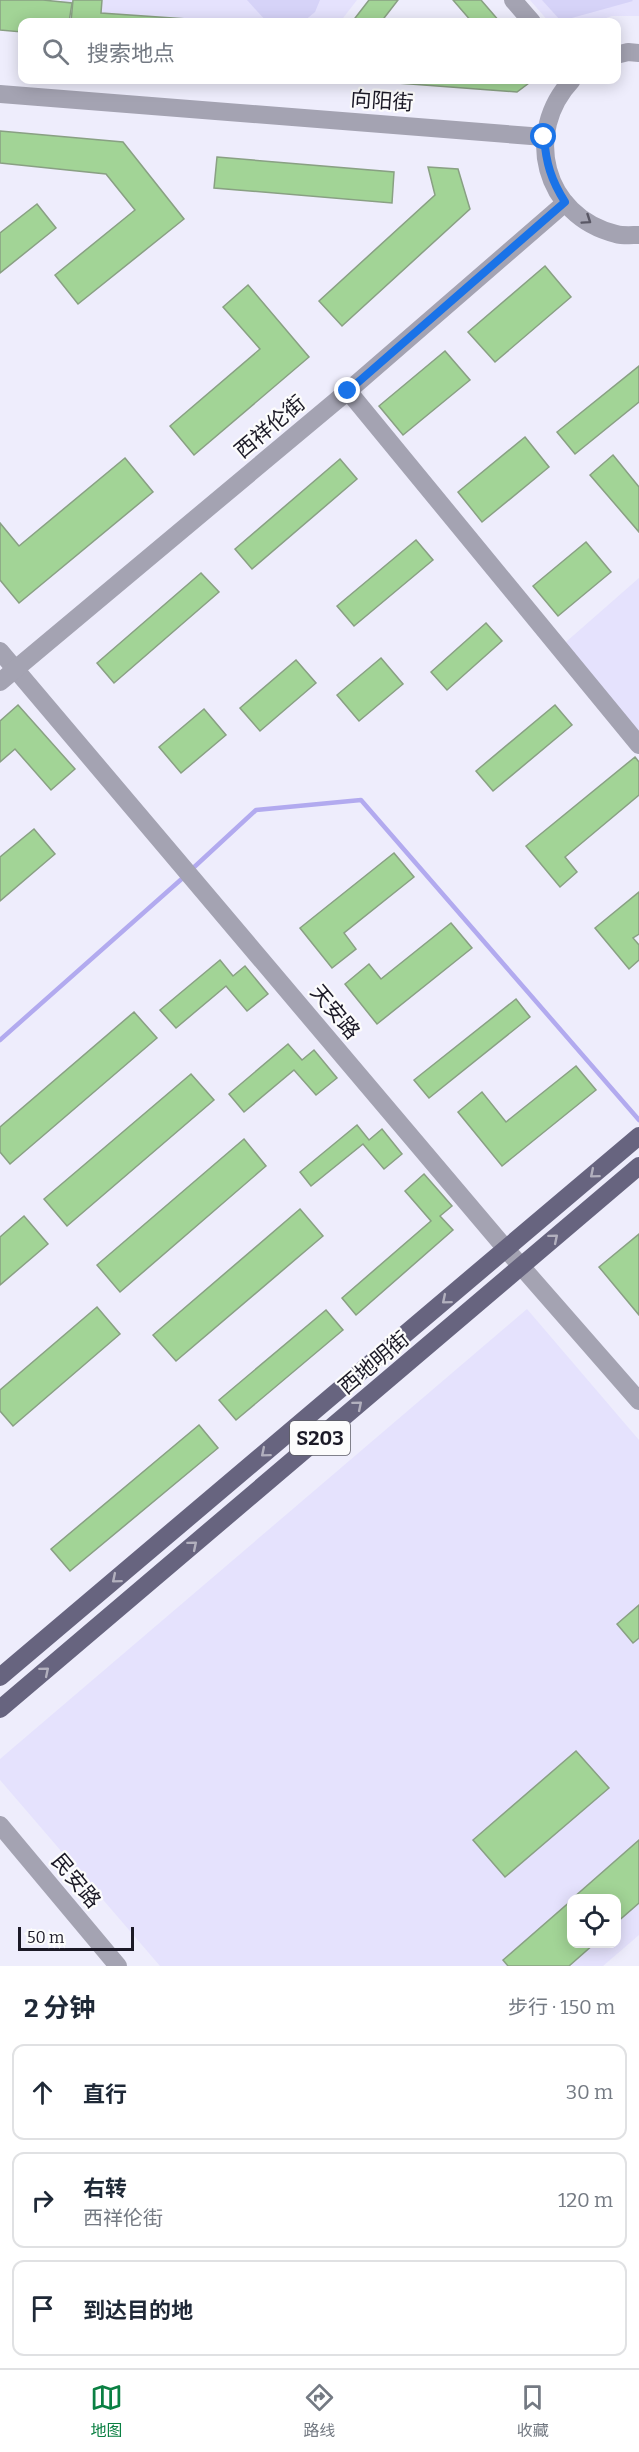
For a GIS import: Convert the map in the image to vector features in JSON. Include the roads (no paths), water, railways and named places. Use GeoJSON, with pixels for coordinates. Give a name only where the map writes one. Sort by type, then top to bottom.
{"type":"FeatureCollection","features":[{"type":"Feature","properties":{"kind":"main road","name":"西地明街"},"geometry":{"type":"LineString","coordinates":[[0,1677],[639,1136]]}},
{"type":"Feature","properties":{"kind":"main road","name":"西地明街"},"geometry":{"type":"LineString","coordinates":[[0,1709],[639,1166]]}},
{"type":"Feature","properties":{"kind":"street"},"geometry":{"type":"LineString","coordinates":[[513,0],[529,18]]}},
{"type":"Feature","properties":{"kind":"street"},"geometry":{"type":"LineString","coordinates":[[621,54],[639,53]]}},
{"type":"Feature","properties":{"kind":"street"},"geometry":{"type":"LineString","coordinates":[[568,84],[561,92],[550,113],[544,137],[545,160],[552,182],[565,202],[588,223],[616,234],[639,235]]}},
{"type":"Feature","properties":{"kind":"street","name":"向阳街"},"geometry":{"type":"LineString","coordinates":[[0,94],[544,137]]}},
{"type":"Feature","properties":{"kind":"street","name":"西祥伦街"},"geometry":{"type":"LineString","coordinates":[[0,682],[348,391],[565,202]]}},
{"type":"Feature","properties":{"kind":"street"},"geometry":{"type":"LineString","coordinates":[[348,391],[639,745]]}},
{"type":"Feature","properties":{"kind":"street","name":"天安路"},"geometry":{"type":"LineString","coordinates":[[0,651],[506,1249],[639,1401]]}},
{"type":"Feature","properties":{"kind":"street","name":"民安路"},"geometry":{"type":"LineString","coordinates":[[0,1825],[118,1966]]}},
{"type":"Feature","properties":{"kind":"waterway"},"geometry":{"type":"LineString","coordinates":[[191,870],[256,810],[361,800],[639,1120]]}},
{"type":"Feature","properties":{"kind":"waterway"},"geometry":{"type":"LineString","coordinates":[[0,1040],[185,876]]}}]}
